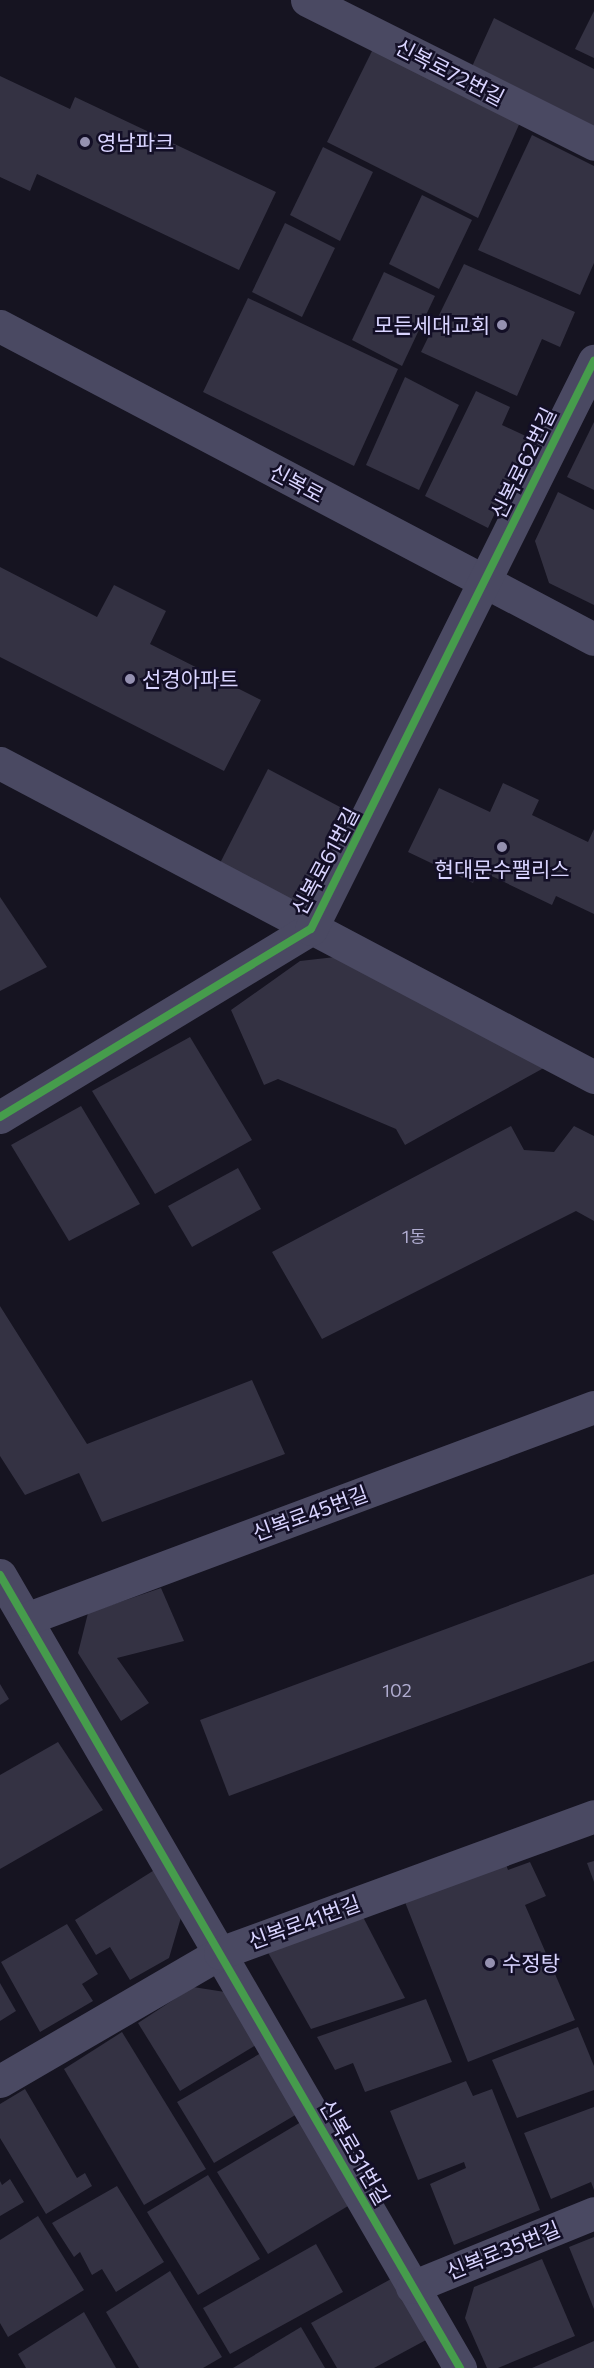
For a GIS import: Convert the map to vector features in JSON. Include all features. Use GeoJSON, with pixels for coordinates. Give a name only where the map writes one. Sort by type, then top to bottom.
{"type":"FeatureCollection","features":[{"type":"Feature","properties":{"kind":"street","name":"신복로72번길"},"geometry":{"type":"LineString","coordinates":[[307,0],[594,144]]}},
{"type":"Feature","properties":{"kind":"street","name":"신복로"},"geometry":{"type":"LineString","coordinates":[[0,326],[594,639]]}},
{"type":"Feature","properties":{"kind":"street","name":"신복로62번길"},"geometry":{"type":"LineString","coordinates":[[485,582],[594,361]]}},
{"type":"Feature","properties":{"kind":"street","name":"신복로61번길"},"geometry":{"type":"LineString","coordinates":[[0,1117],[311,929],[485,582]]}},
{"type":"Feature","properties":{"kind":"street"},"geometry":{"type":"LineString","coordinates":[[0,763],[594,1077]]}},
{"type":"Feature","properties":{"kind":"street","name":"신복로45번길"},"geometry":{"type":"LineString","coordinates":[[26,1619],[594,1407]]}},
{"type":"Feature","properties":{"kind":"street","name":"신복로31번길"},"geometry":{"type":"LineString","coordinates":[[0,1575],[460,2368]]}},
{"type":"Feature","properties":{"kind":"street","name":"신복로41번길"},"geometry":{"type":"LineString","coordinates":[[0,2081],[220,1953],[594,1816]]}},
{"type":"Feature","properties":{"kind":"street","name":"신복로35번길"},"geometry":{"type":"LineString","coordinates":[[412,2287],[594,2212]]}},
{"type":"Feature","properties":{"kind":"building"},"geometry":{"type":"Polygon","coordinates":[[[594,11],[594,58],[575,49],[594,11]]]}},
{"type":"Feature","properties":{"kind":"building"},"geometry":{"type":"Polygon","coordinates":[[[494,18],[594,69],[594,136],[470,71],[494,18]]]}},
{"type":"Feature","properties":{"kind":"building"},"geometry":{"type":"Polygon","coordinates":[[[373,49],[521,120],[478,218],[327,142],[373,49]]]}},
{"type":"Feature","properties":{"kind":"building","name":"영남파크"},"geometry":{"type":"Polygon","coordinates":[[[0,76],[70,109],[75,97],[276,192],[239,270],[37,174],[30,191],[0,177],[0,76]]]}},
{"type":"Feature","properties":{"kind":"building"},"geometry":{"type":"Polygon","coordinates":[[[532,135],[594,166],[594,263],[580,295],[478,250],[532,135]]]}},
{"type":"Feature","properties":{"kind":"building"},"geometry":{"type":"Polygon","coordinates":[[[323,147],[373,172],[340,241],[290,215],[323,147]]]}},
{"type":"Feature","properties":{"kind":"building"},"geometry":{"type":"Polygon","coordinates":[[[422,195],[472,220],[439,289],[389,264],[422,195]]]}},
{"type":"Feature","properties":{"kind":"building"},"geometry":{"type":"Polygon","coordinates":[[[285,223],[335,248],[302,317],[252,292],[285,223]]]}},
{"type":"Feature","properties":{"kind":"building","name":"모든세대교회"},"geometry":{"type":"Polygon","coordinates":[[[464,264],[575,312],[560,347],[542,339],[517,396],[421,352],[464,264]]]}},
{"type":"Feature","properties":{"kind":"building"},"geometry":{"type":"Polygon","coordinates":[[[384,272],[435,296],[402,366],[352,340],[384,272]]]}},
{"type":"Feature","properties":{"kind":"building"},"geometry":{"type":"Polygon","coordinates":[[[248,298],[398,369],[354,466],[203,392],[248,298]]]}},
{"type":"Feature","properties":{"kind":"building"},"geometry":{"type":"Polygon","coordinates":[[[405,377],[459,405],[419,490],[366,465],[405,377]]]}},
{"type":"Feature","properties":{"kind":"building"},"geometry":{"type":"Polygon","coordinates":[[[476,391],[510,407],[502,425],[530,438],[488,528],[425,496],[476,391]]]}},
{"type":"Feature","properties":{"kind":"building"},"geometry":{"type":"Polygon","coordinates":[[[594,422],[594,490],[567,477],[594,422]]]}},
{"type":"Feature","properties":{"kind":"building"},"geometry":{"type":"Polygon","coordinates":[[[558,492],[594,510],[594,605],[549,583],[535,541],[558,492]]]}},
{"type":"Feature","properties":{"kind":"building","name":"선경아파트"},"geometry":{"type":"Polygon","coordinates":[[[0,567],[97,617],[114,585],[166,611],[150,644],[261,700],[224,771],[0,657],[0,567]]]}},
{"type":"Feature","properties":{"kind":"building"},"geometry":{"type":"Polygon","coordinates":[[[268,769],[359,817],[318,897],[281,904],[217,869],[268,769]]]}},
{"type":"Feature","properties":{"kind":"building","name":"현대문수팰리스"},"geometry":{"type":"Polygon","coordinates":[[[503,783],[539,800],[532,815],[588,842],[594,829],[594,914],[556,896],[552,905],[479,870],[473,883],[408,852],[439,788],[490,812],[503,783]]]}},
{"type":"Feature","properties":{"kind":"building"},"geometry":{"type":"Polygon","coordinates":[[[0,897],[47,967],[0,991],[0,897]]]}},
{"type":"Feature","properties":{"kind":"building"},"geometry":{"type":"Polygon","coordinates":[[[344,956],[551,1064],[405,1145],[396,1129],[278,1079],[264,1085],[231,1010],[300,961],[344,956]]]}},
{"type":"Feature","properties":{"kind":"building"},"geometry":{"type":"Polygon","coordinates":[[[190,1037],[252,1140],[155,1194],[92,1091],[190,1037]]]}},
{"type":"Feature","properties":{"kind":"building"},"geometry":{"type":"Polygon","coordinates":[[[81,1106],[140,1204],[69,1241],[11,1145],[81,1106]]]}},
{"type":"Feature","properties":{"kind":"building"},"geometry":{"type":"Polygon","coordinates":[[[511,1126],[524,1150],[554,1152],[574,1126],[594,1136],[594,1221],[576,1211],[322,1339],[272,1252],[511,1126]]]}},
{"type":"Feature","properties":{"kind":"building"},"geometry":{"type":"Polygon","coordinates":[[[238,1168],[261,1209],[192,1247],[168,1206],[238,1168]]]}},
{"type":"Feature","properties":{"kind":"building"},"geometry":{"type":"Polygon","coordinates":[[[0,1306],[87,1444],[252,1380],[285,1454],[102,1522],[79,1473],[25,1495],[0,1456],[0,1306]]]}},
{"type":"Feature","properties":{"kind":"building"},"geometry":{"type":"Polygon","coordinates":[[[594,1574],[594,1661],[229,1796],[200,1720],[594,1574]]]}},
{"type":"Feature","properties":{"kind":"building"},"geometry":{"type":"Polygon","coordinates":[[[161,1588],[184,1641],[117,1658],[149,1703],[121,1721],[78,1653],[88,1613],[161,1588]]]}},
{"type":"Feature","properties":{"kind":"building"},"geometry":{"type":"Polygon","coordinates":[[[0,1684],[9,1699],[0,1705],[0,1684]]]}},
{"type":"Feature","properties":{"kind":"building"},"geometry":{"type":"Polygon","coordinates":[[[58,1742],[103,1810],[0,1869],[0,1775],[58,1742]]]}},
{"type":"Feature","properties":{"kind":"building"},"geometry":{"type":"Polygon","coordinates":[[[594,1861],[594,1882],[587,1863],[594,1861]]]}},
{"type":"Feature","properties":{"kind":"building","name":"수정탕"},"geometry":{"type":"Polygon","coordinates":[[[505,1862],[508,1870],[530,1862],[546,1896],[525,1905],[575,2020],[468,2062],[403,1897],[505,1862]]]}},
{"type":"Feature","properties":{"kind":"building"},"geometry":{"type":"Polygon","coordinates":[[[156,1869],[182,1914],[169,1958],[130,1980],[110,1947],[96,1955],[75,1920],[156,1869]]]}},
{"type":"Feature","properties":{"kind":"building"},"geometry":{"type":"Polygon","coordinates":[[[362,1915],[405,1998],[311,2029],[266,1949],[362,1915]]]}},
{"type":"Feature","properties":{"kind":"building"},"geometry":{"type":"Polygon","coordinates":[[[67,1924],[98,1974],[82,1984],[93,2001],[40,2032],[1,1962],[67,1924]]]}},
{"type":"Feature","properties":{"kind":"building"},"geometry":{"type":"Polygon","coordinates":[[[0,1983],[16,2011],[0,2021],[0,1983]]]}},
{"type":"Feature","properties":{"kind":"building"},"geometry":{"type":"Polygon","coordinates":[[[193,1987],[225,1992],[256,2045],[180,2091],[138,2023],[193,1987]]]}},
{"type":"Feature","properties":{"kind":"building"},"geometry":{"type":"Polygon","coordinates":[[[426,1999],[452,2062],[365,2092],[353,2063],[335,2070],[317,2037],[426,1999]]]}},
{"type":"Feature","properties":{"kind":"building"},"geometry":{"type":"Polygon","coordinates":[[[578,2027],[594,2066],[594,2090],[517,2118],[492,2060],[578,2027]]]}},
{"type":"Feature","properties":{"kind":"building"},"geometry":{"type":"Polygon","coordinates":[[[122,2032],[206,2169],[144,2205],[64,2069],[122,2032]]]}},
{"type":"Feature","properties":{"kind":"building"},"geometry":{"type":"Polygon","coordinates":[[[261,2053],[297,2114],[214,2163],[177,2102],[261,2053]]]}},
{"type":"Feature","properties":{"kind":"building"},"geometry":{"type":"Polygon","coordinates":[[[466,2081],[473,2096],[492,2089],[540,2210],[454,2245],[430,2184],[466,2168],[464,2162],[418,2180],[390,2111],[466,2081]]]}},
{"type":"Feature","properties":{"kind":"building"},"geometry":{"type":"Polygon","coordinates":[[[25,2089],[77,2178],[85,2173],[92,2186],[46,2214],[0,2138],[0,2104],[25,2089]]]}},
{"type":"Feature","properties":{"kind":"building"},"geometry":{"type":"Polygon","coordinates":[[[594,2107],[594,2190],[591,2182],[551,2199],[524,2133],[594,2107]]]}},
{"type":"Feature","properties":{"kind":"building"},"geometry":{"type":"Polygon","coordinates":[[[301,2122],[348,2206],[268,2254],[217,2172],[301,2122]]]}},
{"type":"Feature","properties":{"kind":"building"},"geometry":{"type":"Polygon","coordinates":[[[208,2175],[260,2259],[198,2295],[147,2212],[208,2175]]]}},
{"type":"Feature","properties":{"kind":"building"},"geometry":{"type":"Polygon","coordinates":[[[10,2179],[24,2202],[0,2216],[0,2181],[2,2185],[10,2179]]]}},
{"type":"Feature","properties":{"kind":"building"},"geometry":{"type":"Polygon","coordinates":[[[117,2186],[164,2262],[116,2292],[102,2269],[92,2275],[80,2252],[74,2257],[52,2223],[117,2186]]]}},
{"type":"Feature","properties":{"kind":"building"},"geometry":{"type":"Polygon","coordinates":[[[38,2216],[84,2290],[8,2337],[0,2323],[0,2240],[38,2216]]]}},
{"type":"Feature","properties":{"kind":"building"},"geometry":{"type":"Polygon","coordinates":[[[594,2237],[594,2309],[569,2247],[594,2237]]]}},
{"type":"Feature","properties":{"kind":"building"},"geometry":{"type":"Polygon","coordinates":[[[316,2244],[343,2292],[230,2354],[203,2308],[316,2244]]]}},
{"type":"Feature","properties":{"kind":"building"},"geometry":{"type":"Polygon","coordinates":[[[542,2259],[575,2336],[498,2368],[487,2368],[465,2318],[474,2287],[542,2259]]]}},
{"type":"Feature","properties":{"kind":"building"},"geometry":{"type":"Polygon","coordinates":[[[170,2271],[222,2357],[203,2368],[139,2368],[106,2312],[170,2271]]]}},
{"type":"Feature","properties":{"kind":"building"},"geometry":{"type":"Polygon","coordinates":[[[391,2279],[426,2340],[374,2368],[337,2368],[311,2323],[391,2279]]]}},
{"type":"Feature","properties":{"kind":"building"},"geometry":{"type":"Polygon","coordinates":[[[84,2312],[116,2368],[26,2368],[18,2354],[84,2312]]]}},
{"type":"Feature","properties":{"kind":"building"},"geometry":{"type":"Polygon","coordinates":[[[301,2327],[325,2368],[233,2368],[301,2327]]]}},
{"type":"Feature","properties":{"kind":"building"},"geometry":{"type":"Polygon","coordinates":[[[594,2341],[594,2368],[532,2368],[594,2341]]]}},
{"type":"Feature","properties":{"kind":"cycle path"},"geometry":{"type":"LineString","coordinates":[[0,1117],[311,929],[594,361]]}},
{"type":"Feature","properties":{"kind":"cycle path"},"geometry":{"type":"LineString","coordinates":[[0,1575],[460,2368]]}},
{"type":"Feature","properties":{"kind":"place","name":"영남파크"},"geometry":{"type":"Point","coordinates":[85,142]}},
{"type":"Feature","properties":{"kind":"place","name":"모든세대교회"},"geometry":{"type":"Point","coordinates":[502,325]}},
{"type":"Feature","properties":{"kind":"place","name":"선경아파트"},"geometry":{"type":"Point","coordinates":[130,679]}},
{"type":"Feature","properties":{"kind":"place","name":"현대문수팰리스"},"geometry":{"type":"Point","coordinates":[502,847]}},
{"type":"Feature","properties":{"kind":"place","name":"수정탕"},"geometry":{"type":"Point","coordinates":[490,1963]}}]}
